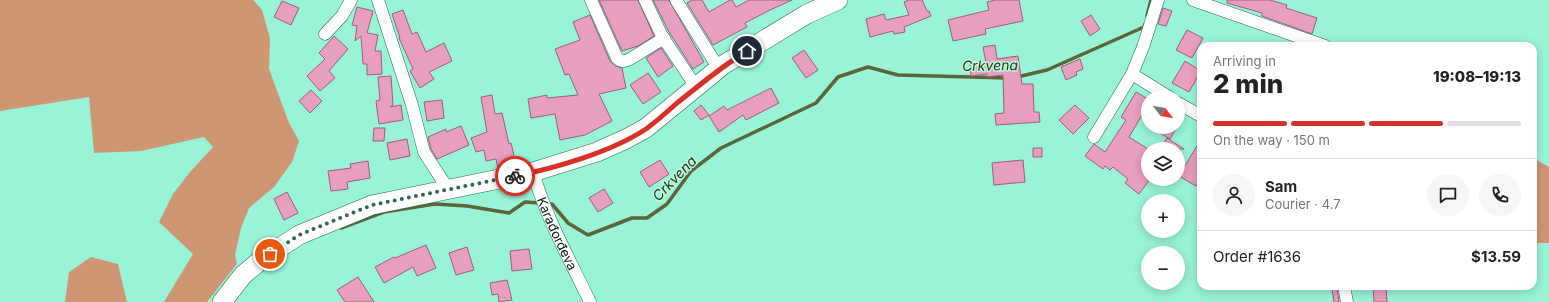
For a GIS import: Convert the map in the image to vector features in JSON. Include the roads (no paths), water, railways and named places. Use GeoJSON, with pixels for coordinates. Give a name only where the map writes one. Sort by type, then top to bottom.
{"type":"FeatureCollection","features":[{"type":"Feature","properties":{"kind":"main road"},"geometry":{"type":"LineString","coordinates":[[222,302],[243,275],[261,260],[299,235],[372,205],[533,172],[597,152],[626,140],[646,128],[719,69],[807,14],[838,0]]}},
{"type":"Feature","properties":{"kind":"street"},"geometry":{"type":"LineString","coordinates":[[325,34],[342,16],[351,0]]}},
{"type":"Feature","properties":{"kind":"street"},"geometry":{"type":"LineString","coordinates":[[378,0],[412,105],[424,152],[448,189]]}},
{"type":"Feature","properties":{"kind":"street"},"geometry":{"type":"LineString","coordinates":[[591,0],[616,58],[621,61],[625,62],[664,38]]}},
{"type":"Feature","properties":{"kind":"street"},"geometry":{"type":"LineString","coordinates":[[645,0],[664,38],[696,87]]}},
{"type":"Feature","properties":{"kind":"street"},"geometry":{"type":"LineString","coordinates":[[676,0],[719,69]]}},
{"type":"Feature","properties":{"kind":"street"},"geometry":{"type":"LineString","coordinates":[[1094,137],[1132,74],[1143,47],[1158,0]]}},
{"type":"Feature","properties":{"kind":"street"},"geometry":{"type":"LineString","coordinates":[[1193,0],[1314,42]]}},
{"type":"Feature","properties":{"kind":"street"},"geometry":{"type":"LineString","coordinates":[[1132,74],[1158,90]]}},
{"type":"Feature","properties":{"kind":"street"},"geometry":{"type":"LineString","coordinates":[[1185,106],[1197,114]]}},
{"type":"Feature","properties":{"kind":"street","name":"Karađorđeva"},"geometry":{"type":"LineString","coordinates":[[533,172],[539,191],[553,224],[590,302]]}},
{"type":"Feature","properties":{"kind":"street"},"geometry":{"type":"LineString","coordinates":[[1345,290],[1347,302]]}},
{"type":"Feature","properties":{"kind":"waterway","name":"Crkvena"},"geometry":{"type":"LineString","coordinates":[[1147,16],[1151,0]]}},
{"type":"Feature","properties":{"kind":"waterway","name":"Crkvena"},"geometry":{"type":"LineString","coordinates":[[1017,77],[1047,70],[1144,27],[1145,24]]}},
{"type":"Feature","properties":{"kind":"waterway","name":"Crkvena"},"geometry":{"type":"LineString","coordinates":[[546,204],[552,204],[568,223],[588,235],[632,218],[647,218],[667,204],[691,171],[721,148],[816,103],[838,77],[868,67],[898,75],[1007,78]]}},
{"type":"Feature","properties":{"kind":"waterway","name":"Crkvena"},"geometry":{"type":"LineString","coordinates":[[341,228],[384,212],[435,204],[467,206],[509,213],[525,202],[540,203]]}}]}
